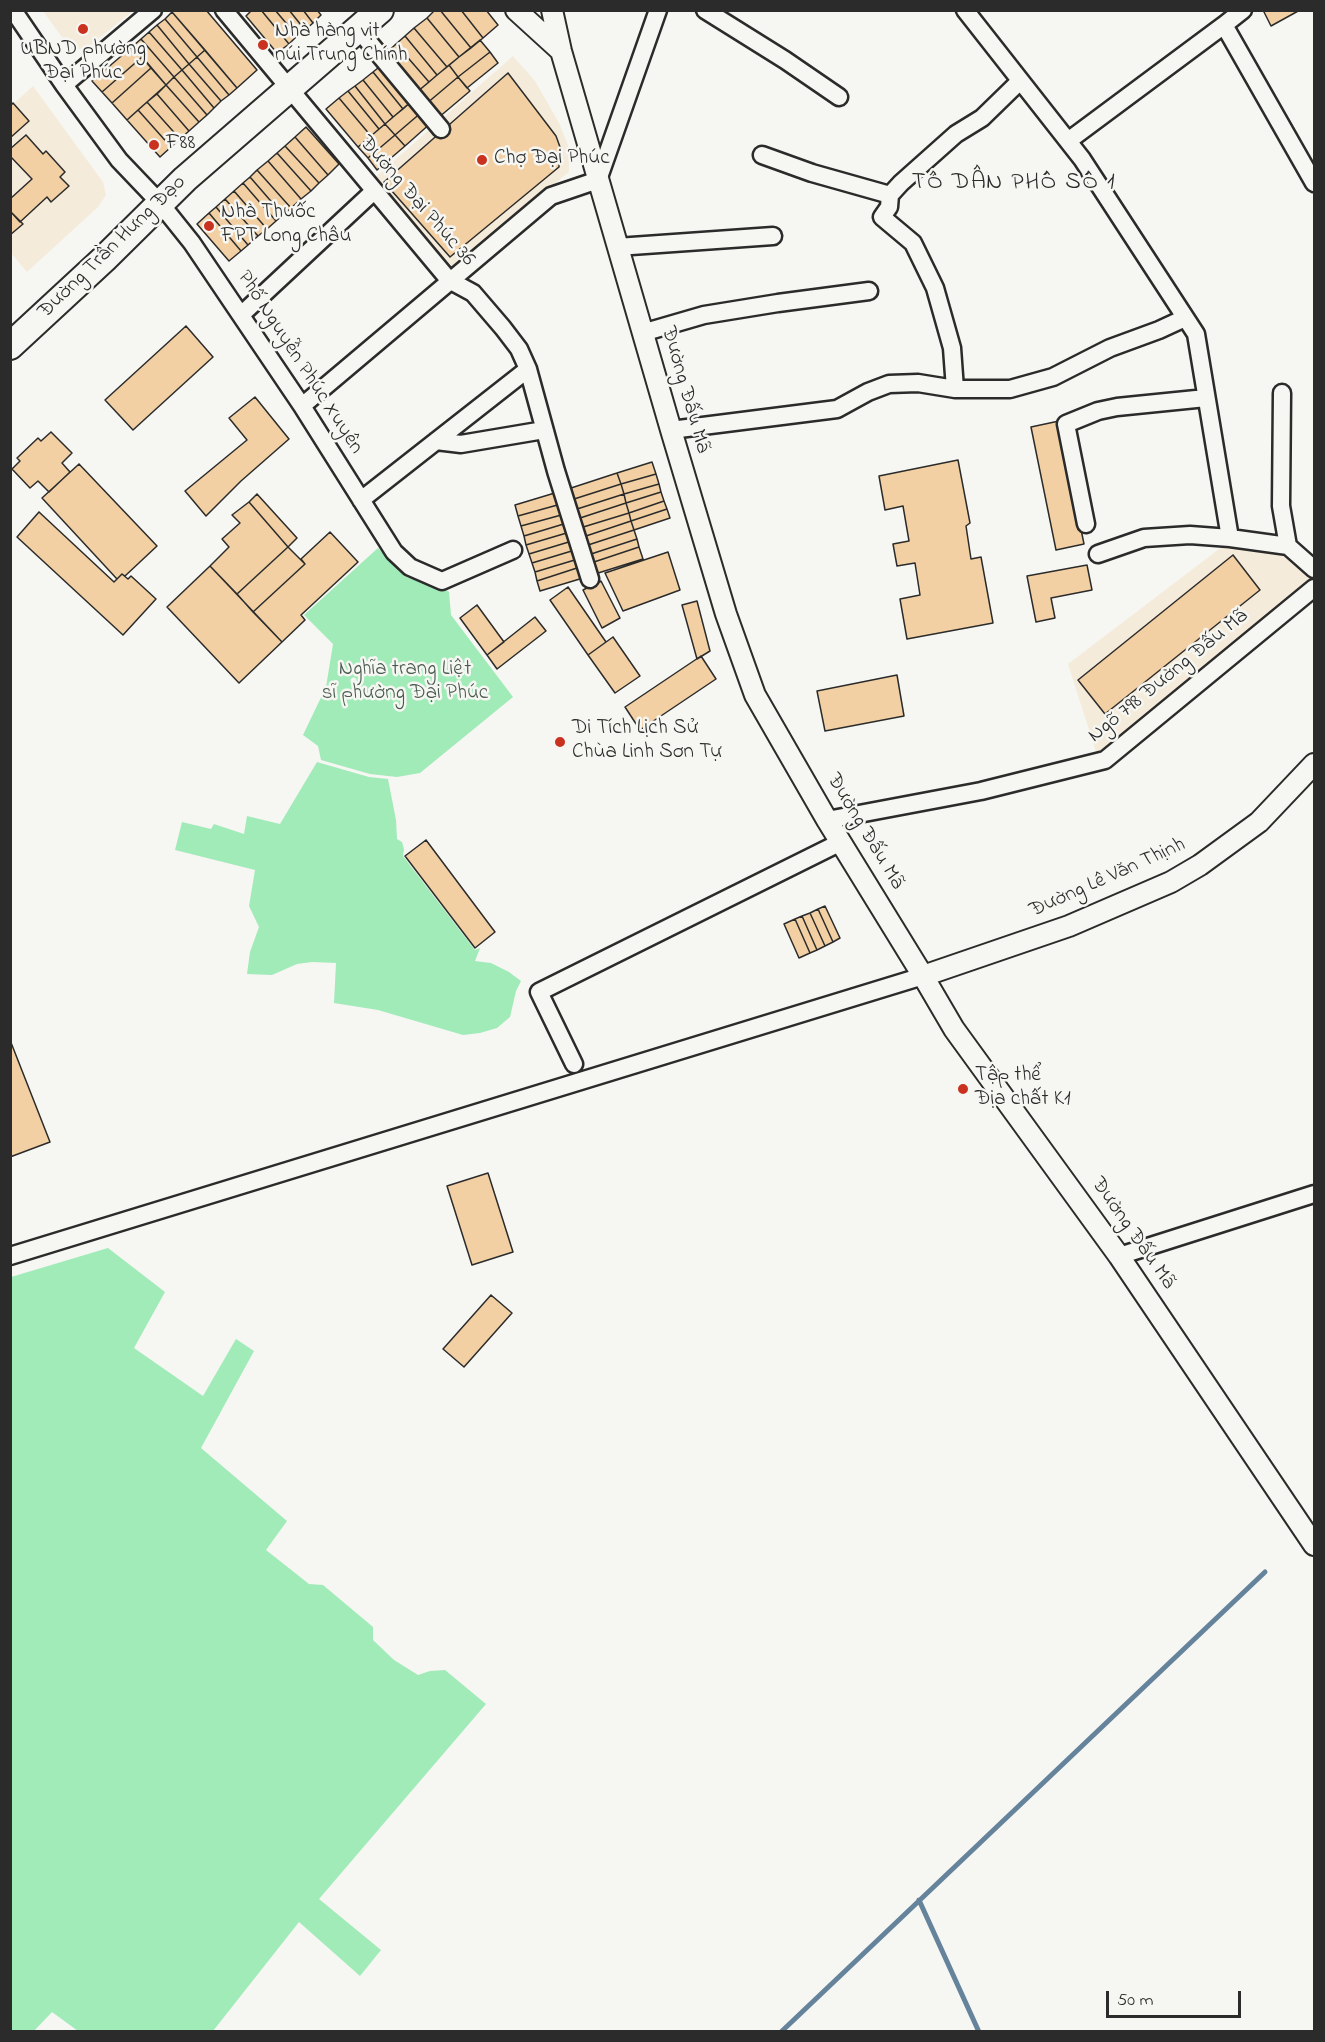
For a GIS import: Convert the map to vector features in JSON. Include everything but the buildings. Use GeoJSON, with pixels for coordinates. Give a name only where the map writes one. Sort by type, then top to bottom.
{"type":"FeatureCollection","features":[{"type":"Feature","properties":{"kind":"main road","name":"Đường Trần Hưng Đạo"},"geometry":{"type":"LineString","coordinates":[[10,346],[104,259],[159,203],[380,10]]}},
{"type":"Feature","properties":{"kind":"street","name":"Phố Nguyễn Phúc Xuyên"},"geometry":{"type":"LineString","coordinates":[[13,10],[64,85],[120,160],[189,238],[302,406],[394,552],[410,567],[442,581],[513,550]]}},
{"type":"Feature","properties":{"kind":"street"},"geometry":{"type":"LineString","coordinates":[[64,85],[153,10]]}},
{"type":"Feature","properties":{"kind":"street","name":"Đường Đại Phúc 36"},"geometry":{"type":"LineString","coordinates":[[224,10],[449,280],[473,293],[519,349],[528,369],[544,430],[590,579]]}},
{"type":"Feature","properties":{"kind":"street"},"geometry":{"type":"LineString","coordinates":[[516,10],[561,51]]}},
{"type":"Feature","properties":{"kind":"street","name":"Đường Đấu Mã"},"geometry":{"type":"LineString","coordinates":[[552,10],[561,51],[670,430],[748,678],[827,820],[954,1029],[1119,1256],[1314,1545]]}},
{"type":"Feature","properties":{"kind":"street"},"geometry":{"type":"LineString","coordinates":[[302,406],[550,196],[598,180],[658,10]]}},
{"type":"Feature","properties":{"kind":"street"},"geometry":{"type":"LineString","coordinates":[[705,10],[785,60],[838,97]]}},
{"type":"Feature","properties":{"kind":"street"},"geometry":{"type":"LineString","coordinates":[[965,10],[1082,159],[1196,334],[1230,538]]}},
{"type":"Feature","properties":{"kind":"street"},"geometry":{"type":"LineString","coordinates":[[1068,141],[1242,10]]}},
{"type":"Feature","properties":{"kind":"street"},"geometry":{"type":"LineString","coordinates":[[1224,25],[1314,183]]}},
{"type":"Feature","properties":{"kind":"street"},"geometry":{"type":"LineString","coordinates":[[358,29],[441,129]]}},
{"type":"Feature","properties":{"kind":"street"},"geometry":{"type":"LineString","coordinates":[[955,389],[952,348],[935,288],[913,243],[882,217],[889,207],[890,195],[901,183],[956,134],[982,118],[1020,81]]}},
{"type":"Feature","properties":{"kind":"street"},"geometry":{"type":"LineString","coordinates":[[762,155],[812,173],[890,195]]}},
{"type":"Feature","properties":{"kind":"street"},"geometry":{"type":"LineString","coordinates":[[242,315],[374,190]]}},
{"type":"Feature","properties":{"kind":"street"},"geometry":{"type":"LineString","coordinates":[[617,247],[773,236]]}},
{"type":"Feature","properties":{"kind":"street"},"geometry":{"type":"LineString","coordinates":[[642,333],[704,315],[869,291]]}},
{"type":"Feature","properties":{"kind":"street"},"geometry":{"type":"LineString","coordinates":[[670,430],[837,409],[868,392],[889,384],[918,383],[955,389],[1010,389],[1053,377],[1110,348],[1185,318]]}},
{"type":"Feature","properties":{"kind":"street"},"geometry":{"type":"LineString","coordinates":[[361,500],[528,369]]}},
{"type":"Feature","properties":{"kind":"street"},"geometry":{"type":"LineString","coordinates":[[1282,393],[1281,506],[1288,546]]}},
{"type":"Feature","properties":{"kind":"street"},"geometry":{"type":"LineString","coordinates":[[1086,524],[1066,424],[1098,411],[1117,407],[1206,398]]}},
{"type":"Feature","properties":{"kind":"street"},"geometry":{"type":"LineString","coordinates":[[436,441],[461,444],[544,430]]}},
{"type":"Feature","properties":{"kind":"street"},"geometry":{"type":"LineString","coordinates":[[1098,554],[1144,538],[1190,535],[1288,546],[1314,569]]}},
{"type":"Feature","properties":{"kind":"street","name":"Ngõ 798 Đường Đấu Mã"},"geometry":{"type":"LineString","coordinates":[[827,820],[981,791],[1105,760],[1314,588]]}},
{"type":"Feature","properties":{"kind":"street","name":"Đường Lê Văn Thịnh"},"geometry":{"type":"LineString","coordinates":[[923,976],[1069,926],[1171,882],[1200,865],[1259,822],[1314,764]]}},
{"type":"Feature","properties":{"kind":"street"},"geometry":{"type":"LineString","coordinates":[[574,1064],[539,992],[841,842]]}},
{"type":"Feature","properties":{"kind":"street"},"geometry":{"type":"LineString","coordinates":[[10,1256],[923,976]]}},
{"type":"Feature","properties":{"kind":"street"},"geometry":{"type":"LineString","coordinates":[[1119,1256],[1314,1194]]}},
{"type":"Feature","properties":{"kind":"shaded area","name":"UBND phường Đại Phúc"},"geometry":{"type":"Polygon","coordinates":[[[43,11],[133,11],[88,47],[72,51],[43,11]]]}},
{"type":"Feature","properties":{"kind":"shaded area","name":"Chợ Đại Phúc"},"geometry":{"type":"Polygon","coordinates":[[[513,56],[535,81],[559,123],[569,148],[569,172],[447,271],[370,182],[513,56]]]}},
{"type":"Feature","properties":{"kind":"shaded area"},"geometry":{"type":"Polygon","coordinates":[[[33,86],[103,182],[106,195],[98,207],[27,272],[11,253],[10,107],[33,86]]]}},
{"type":"Feature","properties":{"kind":"shaded area"},"geometry":{"type":"Polygon","coordinates":[[[1227,543],[1289,556],[1313,580],[1097,755],[1068,664],[1227,543]]]}},
{"type":"Feature","properties":{"kind":"green space","name":"Nghĩa trang Liệt sĩ phường Đại Phúc"},"geometry":{"type":"Polygon","coordinates":[[[378,548],[406,577],[444,588],[449,592],[451,615],[513,697],[420,773],[397,777],[370,774],[321,760],[318,746],[303,735],[326,687],[333,644],[304,615],[378,548]]]}},
{"type":"Feature","properties":{"kind":"green space"},"geometry":{"type":"Polygon","coordinates":[[[317,762],[369,777],[388,779],[396,820],[397,839],[402,842],[403,856],[475,950],[480,948],[475,961],[491,963],[521,981],[516,991],[510,1017],[497,1028],[463,1035],[378,1010],[334,1003],[336,963],[297,964],[272,975],[247,974],[250,952],[259,927],[249,906],[255,870],[175,850],[182,822],[211,829],[214,824],[244,834],[247,816],[280,824],[317,762]]]}},
{"type":"Feature","properties":{"kind":"green space"},"geometry":{"type":"Polygon","coordinates":[[[108,1248],[165,1292],[134,1348],[203,1396],[236,1339],[254,1351],[201,1448],[287,1521],[266,1550],[309,1584],[323,1585],[373,1627],[373,1640],[394,1660],[418,1675],[445,1670],[486,1704],[319,1899],[381,1950],[360,1976],[299,1922],[213,2031],[78,2031],[52,2012],[34,2031],[11,2031],[11,1277],[108,1248]]]}},
{"type":"Feature","properties":{"kind":"waterway"},"geometry":{"type":"LineString","coordinates":[[781,2032],[1265,1572]]}},
{"type":"Feature","properties":{"kind":"waterway"},"geometry":{"type":"LineString","coordinates":[[919,1900],[979,2032]]}},
{"type":"Feature","properties":{"kind":"place","name":"UBND phường Đại Phúc"},"geometry":{"type":"Point","coordinates":[83,29]}},
{"type":"Feature","properties":{"kind":"place","name":"Nhà hàng vịt núi Trung Chính"},"geometry":{"type":"Point","coordinates":[263,45]}},
{"type":"Feature","properties":{"kind":"place","name":"F88"},"geometry":{"type":"Point","coordinates":[154,145]}},
{"type":"Feature","properties":{"kind":"place","name":"Chợ Đại Phúc"},"geometry":{"type":"Point","coordinates":[482,160]}},
{"type":"Feature","properties":{"kind":"place","name":"Nhà Thuốc FPT Long Châu"},"geometry":{"type":"Point","coordinates":[209,226]}},
{"type":"Feature","properties":{"kind":"place","name":"Di Tích Lịch Sử Chùa Linh Sơn Tự"},"geometry":{"type":"Point","coordinates":[560,742]}},
{"type":"Feature","properties":{"kind":"place","name":"Tập thể Địa chất K1"},"geometry":{"type":"Point","coordinates":[963,1089]}},
{"type":"Feature","properties":{"kind":"district","name":"TỔ DÂN PHỐ SỐ 1"},"geometry":{"type":"Point","coordinates":[1014,184]}}]}
